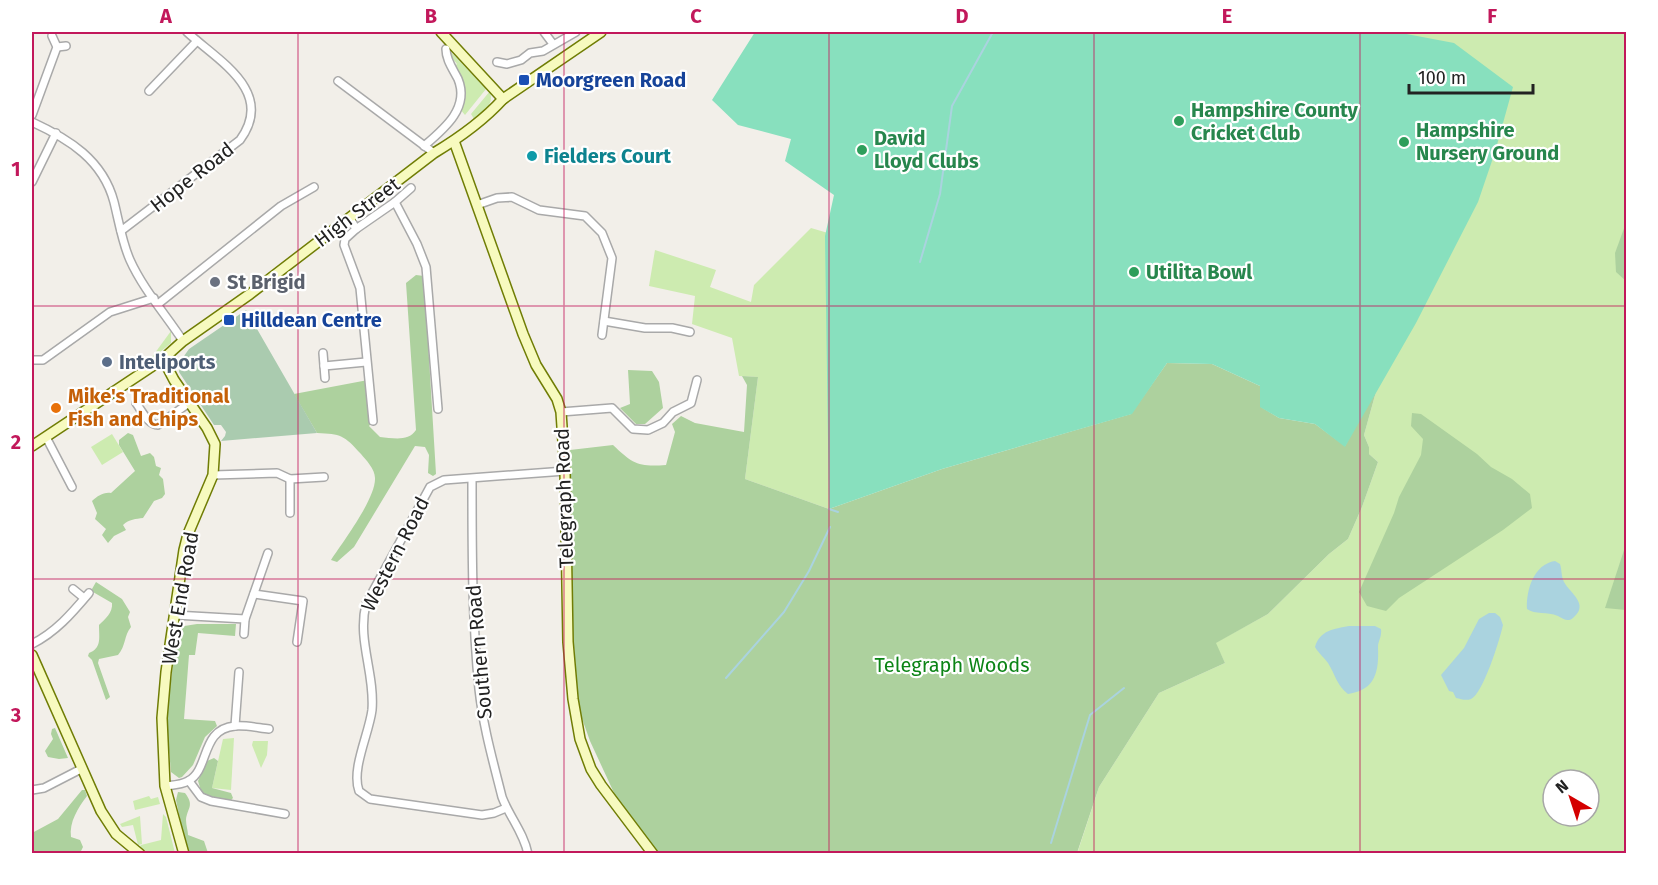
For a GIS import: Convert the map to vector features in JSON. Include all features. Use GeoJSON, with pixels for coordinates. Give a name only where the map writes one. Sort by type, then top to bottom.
{"type":"FeatureCollection","features":[{"type":"Feature","properties":{"kind":"street","name":"Hope Road"},"geometry":{"type":"LineString","coordinates":[[121,231],[240,140],[247,128],[251,112],[242,83],[226,65],[187,32]]}},
{"type":"Feature","properties":{"kind":"street"},"geometry":{"type":"LineString","coordinates":[[441,32],[503,99]]}},
{"type":"Feature","properties":{"kind":"street"},"geometry":{"type":"LineString","coordinates":[[544,32],[553,44]]}},
{"type":"Feature","properties":{"kind":"street"},"geometry":{"type":"LineString","coordinates":[[497,62],[507,64],[530,53],[543,51],[576,32]]}},
{"type":"Feature","properties":{"kind":"street","name":"High Street"},"geometry":{"type":"LineString","coordinates":[[32,446],[163,359],[183,341],[250,294],[434,153],[454,141],[489,114],[503,99],[601,32]]}},
{"type":"Feature","properties":{"kind":"street"},"geometry":{"type":"LineString","coordinates":[[32,115],[57,47],[52,36]]}},
{"type":"Feature","properties":{"kind":"street"},"geometry":{"type":"LineString","coordinates":[[148,91],[197,41]]}},
{"type":"Feature","properties":{"kind":"street"},"geometry":{"type":"LineString","coordinates":[[57,47],[66,46]]}},
{"type":"Feature","properties":{"kind":"street"},"geometry":{"type":"LineString","coordinates":[[424,146],[450,122],[458,109],[460,84],[446,56],[446,49]]}},
{"type":"Feature","properties":{"kind":"street"},"geometry":{"type":"LineString","coordinates":[[338,81],[434,153]]}},
{"type":"Feature","properties":{"kind":"street"},"geometry":{"type":"LineString","coordinates":[[32,122],[56,133],[80,149],[101,173],[110,191],[130,261],[183,341]]}},
{"type":"Feature","properties":{"kind":"street"},"geometry":{"type":"LineString","coordinates":[[32,182],[56,133]]}},
{"type":"Feature","properties":{"kind":"street","name":"Telegraph Road"},"geometry":{"type":"LineString","coordinates":[[454,141],[523,334],[536,365],[557,399],[561,412],[565,471],[568,642],[573,699],[580,739],[591,769],[601,785],[653,854]]}},
{"type":"Feature","properties":{"kind":"street"},"geometry":{"type":"LineString","coordinates":[[32,360],[42,360],[110,312],[156,301],[279,204],[314,187]]}},
{"type":"Feature","properties":{"kind":"street"},"geometry":{"type":"LineString","coordinates":[[373,421],[360,288],[344,245],[345,239],[356,229],[411,188]]}},
{"type":"Feature","properties":{"kind":"street"},"geometry":{"type":"LineString","coordinates":[[477,205],[512,196],[539,210],[585,216],[602,233],[612,258],[602,335]]}},
{"type":"Feature","properties":{"kind":"street"},"geometry":{"type":"LineString","coordinates":[[395,202],[426,267],[438,410]]}},
{"type":"Feature","properties":{"kind":"street"},"geometry":{"type":"LineString","coordinates":[[350,218],[356,229]]}},
{"type":"Feature","properties":{"kind":"street"},"geometry":{"type":"LineString","coordinates":[[604,321],[690,332]]}},
{"type":"Feature","properties":{"kind":"street"},"geometry":{"type":"LineString","coordinates":[[323,353],[325,378]]}},
{"type":"Feature","properties":{"kind":"street","name":"West End Road"},"geometry":{"type":"LineString","coordinates":[[163,359],[215,444],[213,476],[188,534],[180,571],[162,718],[165,786],[184,854]]}},
{"type":"Feature","properties":{"kind":"street"},"geometry":{"type":"LineString","coordinates":[[324,366],[366,362]]}},
{"type":"Feature","properties":{"kind":"street"},"geometry":{"type":"LineString","coordinates":[[561,412],[612,408],[633,429],[648,430],[663,423],[674,412],[692,403],[697,380]]}},
{"type":"Feature","properties":{"kind":"street"},"geometry":{"type":"LineString","coordinates":[[136,403],[151,424],[155,426],[189,403]]}},
{"type":"Feature","properties":{"kind":"street"},"geometry":{"type":"LineString","coordinates":[[46,437],[72,487]]}},
{"type":"Feature","properties":{"kind":"street","name":"Western Road"},"geometry":{"type":"LineString","coordinates":[[506,808],[482,815],[370,799],[359,791],[356,776],[369,730],[372,692],[362,628],[366,604],[430,487],[444,480],[565,471]]}},
{"type":"Feature","properties":{"kind":"street"},"geometry":{"type":"LineString","coordinates":[[213,476],[277,473],[290,479],[324,477]]}},
{"type":"Feature","properties":{"kind":"street"},"geometry":{"type":"LineString","coordinates":[[290,479],[290,513]]}},
{"type":"Feature","properties":{"kind":"street","name":"Southern Road"},"geometry":{"type":"LineString","coordinates":[[472,479],[472,571],[479,689],[483,717],[506,808],[523,837],[528,854]]}},
{"type":"Feature","properties":{"kind":"street"},"geometry":{"type":"LineString","coordinates":[[244,634],[246,620],[268,553]]}},
{"type":"Feature","properties":{"kind":"street"},"geometry":{"type":"LineString","coordinates":[[32,644],[53,631],[87,596],[73,589]]}},
{"type":"Feature","properties":{"kind":"street"},"geometry":{"type":"LineString","coordinates":[[254,594],[303,601],[297,642]]}},
{"type":"Feature","properties":{"kind":"street"},"geometry":{"type":"LineString","coordinates":[[175,615],[246,620]]}},
{"type":"Feature","properties":{"kind":"street"},"geometry":{"type":"LineString","coordinates":[[32,655],[101,811],[116,834],[140,854]]}},
{"type":"Feature","properties":{"kind":"street"},"geometry":{"type":"LineString","coordinates":[[235,726],[239,672]]}},
{"type":"Feature","properties":{"kind":"street"},"geometry":{"type":"LineString","coordinates":[[165,786],[189,781],[198,772],[209,742],[222,730],[235,726],[269,729]]}},
{"type":"Feature","properties":{"kind":"street"},"geometry":{"type":"LineString","coordinates":[[32,790],[44,788],[81,769]]}},
{"type":"Feature","properties":{"kind":"street"},"geometry":{"type":"LineString","coordinates":[[189,781],[201,797],[211,801],[285,814]]}},
{"type":"Feature","properties":{"kind":"green space","name":"Utilita Bowl"},"geometry":{"type":"Polygon","coordinates":[[[755,32],[1396,32],[1454,43],[1513,87],[1478,202],[1416,323],[1345,447],[1315,424],[1279,418],[1260,407],[1260,386],[1212,364],[1167,363],[1132,414],[942,469],[829,509],[825,236],[834,195],[785,161],[791,139],[738,125],[712,100],[755,32]]]}},
{"type":"Feature","properties":{"kind":"green space"},"geometry":{"type":"Polygon","coordinates":[[[1396,32],[1626,32],[1626,853],[1077,854],[1099,787],[1159,693],[1225,663],[1215,643],[1268,614],[1329,554],[1348,539],[1378,462],[1369,454],[1364,435],[1377,388],[1398,33],[1396,32]]]}},
{"type":"Feature","properties":{"kind":"green space"},"geometry":{"type":"Polygon","coordinates":[[[449,50],[486,89],[465,115],[460,109],[463,83],[454,67],[457,64],[452,58],[450,59],[449,50]]]}},
{"type":"Feature","properties":{"kind":"green space"},"geometry":{"type":"Polygon","coordinates":[[[490,91],[490,104],[474,119],[471,114],[490,91]]]}},
{"type":"Feature","properties":{"kind":"green space"},"geometry":{"type":"Polygon","coordinates":[[[1626,223],[1626,281],[1616,272],[1615,253],[1626,223]]]}},
{"type":"Feature","properties":{"kind":"green space"},"geometry":{"type":"Polygon","coordinates":[[[811,228],[828,233],[829,509],[745,479],[758,377],[739,376],[732,338],[692,324],[695,296],[649,286],[655,250],[716,270],[710,287],[751,302],[754,285],[811,228]]]}},
{"type":"Feature","properties":{"kind":"green space"},"geometry":{"type":"Polygon","coordinates":[[[416,275],[424,276],[436,474],[433,476],[428,473],[429,455],[425,447],[415,446],[354,547],[337,562],[331,560],[365,508],[374,487],[375,475],[368,462],[346,439],[337,435],[317,433],[294,394],[368,380],[373,421],[369,426],[380,437],[400,438],[413,434],[416,430],[406,283],[416,275]]]}},
{"type":"Feature","properties":{"kind":"green space"},"geometry":{"type":"Polygon","coordinates":[[[246,310],[317,433],[221,441],[226,432],[221,425],[214,425],[179,372],[180,363],[184,365],[187,358],[184,356],[189,349],[246,310]]]}},
{"type":"Feature","properties":{"kind":"green space"},"geometry":{"type":"Polygon","coordinates":[[[171,331],[171,343],[153,358],[152,357],[171,331]]]}},
{"type":"Feature","properties":{"kind":"green space","name":"Telegraph Woods"},"geometry":{"type":"Polygon","coordinates":[[[1167,363],[1212,364],[1260,386],[1261,407],[1279,418],[1315,424],[1345,446],[1377,388],[1364,435],[1369,454],[1378,462],[1348,539],[1329,554],[1268,614],[1216,643],[1225,663],[1159,693],[1099,787],[1077,853],[658,853],[615,795],[590,741],[579,710],[572,622],[570,450],[613,445],[636,463],[666,465],[675,432],[672,424],[681,416],[695,423],[744,432],[747,385],[742,376],[758,377],[745,479],[829,509],[942,469],[1131,414],[1167,363]]]}},
{"type":"Feature","properties":{"kind":"green space"},"geometry":{"type":"Polygon","coordinates":[[[628,370],[652,371],[659,382],[663,408],[645,424],[636,424],[620,408],[630,404],[628,370]]]}},
{"type":"Feature","properties":{"kind":"green space"},"geometry":{"type":"Polygon","coordinates":[[[1412,413],[1421,414],[1477,454],[1491,467],[1512,479],[1530,494],[1532,508],[1503,530],[1399,598],[1386,611],[1367,606],[1359,592],[1399,497],[1421,455],[1423,439],[1411,426],[1412,413]]]}},
{"type":"Feature","properties":{"kind":"green space"},"geometry":{"type":"Polygon","coordinates":[[[128,433],[133,435],[141,456],[150,453],[154,457],[156,466],[161,468],[159,475],[163,479],[165,494],[154,501],[143,518],[125,523],[123,525],[126,530],[114,536],[108,543],[102,535],[106,529],[95,519],[97,513],[92,501],[103,494],[111,493],[135,471],[119,445],[119,440],[128,433]]]}},
{"type":"Feature","properties":{"kind":"green space"},"geometry":{"type":"Polygon","coordinates":[[[112,434],[123,452],[102,465],[91,447],[112,434]]]}},
{"type":"Feature","properties":{"kind":"green space"},"geometry":{"type":"Polygon","coordinates":[[[1626,544],[1626,610],[1605,608],[1626,544]]]}},
{"type":"Feature","properties":{"kind":"green space"},"geometry":{"type":"Polygon","coordinates":[[[96,582],[122,599],[130,612],[128,617],[131,627],[121,652],[118,655],[99,659],[98,663],[110,697],[106,700],[92,660],[88,656],[98,645],[99,625],[108,616],[112,607],[112,603],[93,592],[92,589],[96,582]]]}},
{"type":"Feature","properties":{"kind":"green space"},"geometry":{"type":"Polygon","coordinates":[[[197,624],[236,624],[235,636],[198,633],[195,655],[189,655],[184,719],[215,721],[217,726],[205,737],[193,765],[179,778],[171,772],[166,717],[178,627],[197,624]]]}},
{"type":"Feature","properties":{"kind":"green space"},"geometry":{"type":"Polygon","coordinates":[[[55,728],[68,758],[48,757],[45,751],[53,739],[51,734],[52,729],[55,728]]]}},
{"type":"Feature","properties":{"kind":"green space"},"geometry":{"type":"Polygon","coordinates":[[[234,738],[231,790],[212,788],[223,739],[234,738]]]}},
{"type":"Feature","properties":{"kind":"green space"},"geometry":{"type":"Polygon","coordinates":[[[253,741],[268,741],[267,755],[261,768],[252,745],[253,741]]]}},
{"type":"Feature","properties":{"kind":"green space"},"geometry":{"type":"Polygon","coordinates":[[[214,758],[218,761],[212,788],[231,793],[233,798],[230,801],[202,794],[198,781],[207,761],[214,758]]]}},
{"type":"Feature","properties":{"kind":"green space"},"geometry":{"type":"Polygon","coordinates":[[[82,790],[85,790],[87,796],[80,805],[71,826],[71,837],[80,840],[83,847],[80,853],[32,853],[32,833],[58,819],[82,790]]]}},
{"type":"Feature","properties":{"kind":"green space"},"geometry":{"type":"Polygon","coordinates":[[[178,792],[185,793],[190,801],[186,820],[188,835],[204,841],[208,853],[187,853],[176,800],[178,792]]]}},
{"type":"Feature","properties":{"kind":"green space"},"geometry":{"type":"Polygon","coordinates":[[[149,796],[151,799],[158,797],[160,804],[135,810],[133,801],[149,796]]]}},
{"type":"Feature","properties":{"kind":"green space"},"geometry":{"type":"Polygon","coordinates":[[[163,814],[166,817],[175,853],[149,853],[139,848],[141,845],[161,840],[163,814]]]}},
{"type":"Feature","properties":{"kind":"green space"},"geometry":{"type":"Polygon","coordinates":[[[140,816],[142,844],[138,845],[133,825],[122,827],[120,824],[140,816]]]}},
{"type":"Feature","properties":{"kind":"water"},"geometry":{"type":"Polygon","coordinates":[[[1555,561],[1560,564],[1562,578],[1579,603],[1578,612],[1570,620],[1527,609],[1530,586],[1537,572],[1548,563],[1555,561]]]}},
{"type":"Feature","properties":{"kind":"water"},"geometry":{"type":"Polygon","coordinates":[[[1489,613],[1495,613],[1500,617],[1503,625],[1490,665],[1476,695],[1469,700],[1456,698],[1453,692],[1449,691],[1441,675],[1464,648],[1479,619],[1489,613]]]}},
{"type":"Feature","properties":{"kind":"water"},"geometry":{"type":"Polygon","coordinates":[[[1349,626],[1375,626],[1381,629],[1381,632],[1378,664],[1374,678],[1365,688],[1348,694],[1315,647],[1324,634],[1333,629],[1349,626]]]}},
{"type":"Feature","properties":{"kind":"waterway"},"geometry":{"type":"LineString","coordinates":[[920,262],[940,194],[952,106],[993,32]]}},
{"type":"Feature","properties":{"kind":"waterway"},"geometry":{"type":"LineString","coordinates":[[829,509],[838,512]]}},
{"type":"Feature","properties":{"kind":"waterway"},"geometry":{"type":"LineString","coordinates":[[726,678],[784,612],[809,571],[830,527]]}},
{"type":"Feature","properties":{"kind":"waterway"},"geometry":{"type":"LineString","coordinates":[[1051,843],[1090,715],[1124,688]]}},
{"type":"Feature","properties":{"kind":"place","name":"Moorgreen Road"},"geometry":{"type":"Point","coordinates":[524,80]}},
{"type":"Feature","properties":{"kind":"place","name":"Hampshire County Cricket Club"},"geometry":{"type":"Point","coordinates":[1179,121]}},
{"type":"Feature","properties":{"kind":"place","name":"Hampshire Nursery Ground"},"geometry":{"type":"Point","coordinates":[1404,142]}},
{"type":"Feature","properties":{"kind":"place","name":"David Lloyd Clubs"},"geometry":{"type":"Point","coordinates":[862,150]}},
{"type":"Feature","properties":{"kind":"place","name":"Fielders Court"},"geometry":{"type":"Point","coordinates":[532,156]}},
{"type":"Feature","properties":{"kind":"place","name":"Utilita Bowl"},"geometry":{"type":"Point","coordinates":[1134,272]}},
{"type":"Feature","properties":{"kind":"place","name":"St Brigid"},"geometry":{"type":"Point","coordinates":[215,282]}},
{"type":"Feature","properties":{"kind":"place","name":"Hilldean Centre"},"geometry":{"type":"Point","coordinates":[229,320]}},
{"type":"Feature","properties":{"kind":"place","name":"Inteliports"},"geometry":{"type":"Point","coordinates":[107,362]}},
{"type":"Feature","properties":{"kind":"place","name":"Mike's Traditional Fish and Chips"},"geometry":{"type":"Point","coordinates":[56,408]}}]}
